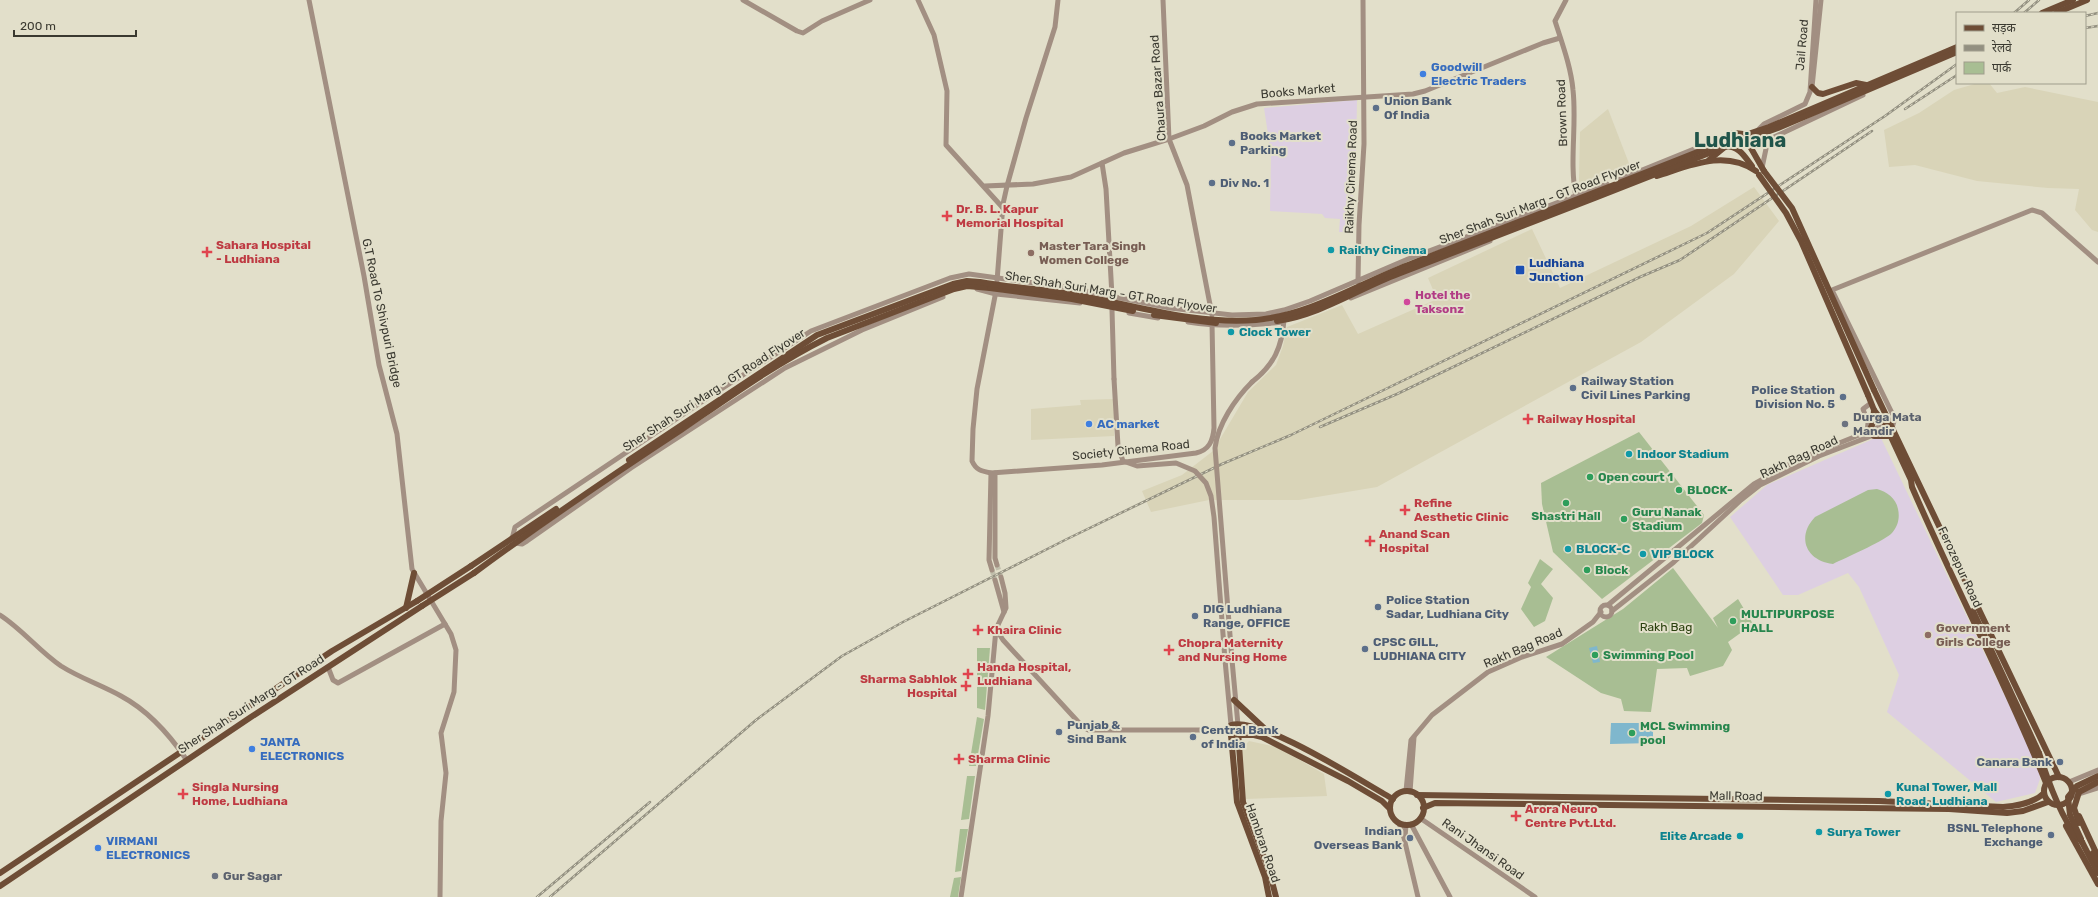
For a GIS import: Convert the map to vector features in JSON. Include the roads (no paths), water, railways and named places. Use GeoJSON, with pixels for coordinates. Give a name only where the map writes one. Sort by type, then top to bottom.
{"type":"FeatureCollection","features":[{"type":"Feature","properties":{"kind":"main road"},"geometry":{"type":"LineString","coordinates":[[2044,12],[2073,0]]}},
{"type":"Feature","properties":{"kind":"main road"},"geometry":{"type":"LineString","coordinates":[[2058,12],[2087,0]]}},
{"type":"Feature","properties":{"kind":"main road"},"geometry":{"type":"LineString","coordinates":[[1708,161],[1726,146],[1738,142],[1757,131],[1956,48]]}},
{"type":"Feature","properties":{"kind":"main road"},"geometry":{"type":"LineString","coordinates":[[1731,134],[1735,133],[1745,137],[1784,128],[1956,52]]}},
{"type":"Feature","properties":{"kind":"main road"},"geometry":{"type":"LineString","coordinates":[[1813,90],[1823,94],[1856,83],[1866,85]]}},
{"type":"Feature","properties":{"kind":"main road"},"geometry":{"type":"LineString","coordinates":[[1745,137],[1758,170]]}},
{"type":"Feature","properties":{"kind":"main road","name":"Sher Shah Suri Marg - GT Road Flyover"},"geometry":{"type":"LineString","coordinates":[[513,541],[817,335],[953,284],[967,281],[980,282],[1074,294],[1138,309],[1207,319],[1254,320],[1281,316],[1333,298],[1406,266],[1745,137]]}},
{"type":"Feature","properties":{"kind":"main road"},"geometry":{"type":"LineString","coordinates":[[1738,142],[1758,170]]}},
{"type":"Feature","properties":{"kind":"main road"},"geometry":{"type":"LineString","coordinates":[[1726,146],[1736,147],[1792,208],[1874,390],[1889,427],[2059,777]]}},
{"type":"Feature","properties":{"kind":"main road","name":"Sher Shah Suri Marg - GT Road Flyover"},"geometry":{"type":"LineString","coordinates":[[520,536],[755,380],[808,348],[827,338],[954,289],[976,286],[1072,299],[1124,310],[1205,323],[1252,324],[1286,320],[1313,311],[1394,276],[1726,146]]}},
{"type":"Feature","properties":{"kind":"main road"},"geometry":{"type":"LineString","coordinates":[[1625,188],[1708,161],[1733,160],[1758,170]]}},
{"type":"Feature","properties":{"kind":"main road","name":"Ferozepur Road"},"geometry":{"type":"LineString","coordinates":[[1758,170],[1786,213],[1801,241],[1874,410],[1889,427],[1911,480],[1912,487],[1936,541],[2039,757],[2041,771],[2046,783]]}},
{"type":"Feature","properties":{"kind":"main road"},"geometry":{"type":"LineString","coordinates":[[1870,433],[1873,423],[1874,410]]}},
{"type":"Feature","properties":{"kind":"main road"},"geometry":{"type":"LineString","coordinates":[[1870,433],[1889,427]]}},
{"type":"Feature","properties":{"kind":"main road"},"geometry":{"type":"LineString","coordinates":[[1911,480],[2039,757],[2054,794],[2074,834],[2082,842]]}},
{"type":"Feature","properties":{"kind":"main road","name":"Sher Shah Suri Marg - GT Road"},"geometry":{"type":"LineString","coordinates":[[0,873],[329,653],[406,608],[513,541]]}},
{"type":"Feature","properties":{"kind":"main road","name":"Sher Shah Suri Marg - GT Road"},"geometry":{"type":"LineString","coordinates":[[0,886],[186,759],[474,573],[513,541]]}},
{"type":"Feature","properties":{"kind":"main road"},"geometry":{"type":"LineString","coordinates":[[406,608],[414,573]]}},
{"type":"Feature","properties":{"kind":"main road"},"geometry":{"type":"LineString","coordinates":[[1234,700],[1246,713],[1268,731]]}},
{"type":"Feature","properties":{"kind":"main road"},"geometry":{"type":"LineString","coordinates":[[1233,730],[1268,731],[1285,737],[1393,798]]}},
{"type":"Feature","properties":{"kind":"main road"},"geometry":{"type":"LineString","coordinates":[[1233,730],[1262,737],[1348,781],[1382,801],[1390,809]]}},
{"type":"Feature","properties":{"kind":"main road","name":"Hambran Road"},"geometry":{"type":"LineString","coordinates":[[1233,730],[1237,802],[1264,877],[1269,897]]}},
{"type":"Feature","properties":{"kind":"main road","name":"Hambran Road"},"geometry":{"type":"LineString","coordinates":[[1233,730],[1243,802],[1269,870],[1276,897]]}},
{"type":"Feature","properties":{"kind":"main road"},"geometry":{"type":"LineString","coordinates":[[2039,757],[2047,754]]}},
{"type":"Feature","properties":{"kind":"main road"},"geometry":{"type":"LineString","coordinates":[[2098,776],[2083,782],[2071,796],[2066,804],[2055,805],[2048,802],[2044,792],[2046,783],[2052,778],[2059,777],[2069,782],[2072,791],[2068,800],[2070,815],[2098,873]]}},
{"type":"Feature","properties":{"kind":"main road"},"geometry":{"type":"LineString","coordinates":[[2098,782],[2079,792],[2074,808],[2079,823],[2098,864]]}},
{"type":"Feature","properties":{"kind":"main road"},"geometry":{"type":"LineString","coordinates":[[1408,792],[1417,794],[1423,808],[1420,818],[1409,824],[1399,823],[1391,815],[1390,809],[1393,798],[1397,794],[1408,792]]}},
{"type":"Feature","properties":{"kind":"main road","name":"Mall Road"},"geometry":{"type":"LineString","coordinates":[[1417,794],[1886,802],[2003,807],[2014,806],[2039,798],[2044,792]]}},
{"type":"Feature","properties":{"kind":"main road"},"geometry":{"type":"LineString","coordinates":[[2071,796],[2098,857]]}},
{"type":"Feature","properties":{"kind":"main road","name":"Mall Road"},"geometry":{"type":"LineString","coordinates":[[1423,808],[1435,802],[1949,810],[2007,813],[2023,811],[2048,802]]}},
{"type":"Feature","properties":{"kind":"main road"},"geometry":{"type":"LineString","coordinates":[[2055,805],[2098,884]]}},
{"type":"Feature","properties":{"kind":"street","name":"G.T Road To Shivpuri Bridge"},"geometry":{"type":"LineString","coordinates":[[309,0],[364,276],[379,365],[397,434],[408,537],[414,573],[453,640],[457,664],[454,692],[441,733],[446,773],[441,821],[440,897]]}},
{"type":"Feature","properties":{"kind":"street"},"geometry":{"type":"LineString","coordinates":[[743,0],[797,31],[803,32],[822,21],[870,0]]}},
{"type":"Feature","properties":{"kind":"street"},"geometry":{"type":"LineString","coordinates":[[918,0],[934,35],[947,91],[946,145],[985,186],[1003,208]]}},
{"type":"Feature","properties":{"kind":"street"},"geometry":{"type":"LineString","coordinates":[[993,473],[980,471],[972,461],[973,429],[977,389],[996,294],[1003,208],[1007,186],[1026,118],[1055,27],[1058,0]]}},
{"type":"Feature","properties":{"kind":"street","name":"Chaura Bazar Road"},"geometry":{"type":"LineString","coordinates":[[1163,0],[1169,139],[1187,184],[1212,313]]}},
{"type":"Feature","properties":{"kind":"street","name":"Raikhy Cinema Road"},"geometry":{"type":"LineString","coordinates":[[1358,282],[1359,225],[1364,144],[1363,0]]}},
{"type":"Feature","properties":{"kind":"street","name":"Brown Road"},"geometry":{"type":"LineString","coordinates":[[1566,0],[1555,21],[1573,90],[1573,157],[1576,195],[1579,206]]}},
{"type":"Feature","properties":{"kind":"street","name":"Jail Road"},"geometry":{"type":"LineString","coordinates":[[1813,90],[1816,0]]}},
{"type":"Feature","properties":{"kind":"street","name":"Jail Road"},"geometry":{"type":"LineString","coordinates":[[1813,90],[1821,0]]}},
{"type":"Feature","properties":{"kind":"street","name":"Books Market"},"geometry":{"type":"LineString","coordinates":[[985,186],[1007,186],[1060,179],[1086,171],[1124,153],[1169,139],[1204,126],[1232,112],[1257,104],[1364,97],[1425,91],[1543,43],[1560,38]]}},
{"type":"Feature","properties":{"kind":"street"},"geometry":{"type":"LineString","coordinates":[[1758,170],[1767,144],[1784,128],[1872,90],[1873,87]]}},
{"type":"Feature","properties":{"kind":"street"},"geometry":{"type":"LineString","coordinates":[[1757,131],[1759,127],[1770,120],[1805,104],[1813,90]]}},
{"type":"Feature","properties":{"kind":"street"},"geometry":{"type":"LineString","coordinates":[[1625,188],[1324,309],[1284,322],[1252,326],[1212,326],[1082,304],[996,294],[973,288],[961,289],[818,350],[785,368],[631,468],[527,541],[522,544],[513,541],[516,527],[712,395],[811,331],[950,278],[969,274],[1107,295],[1151,306],[1212,313],[1246,316],[1284,310],[1358,282],[1408,259],[1618,180],[1731,134]]}},
{"type":"Feature","properties":{"kind":"street"},"geometry":{"type":"LineString","coordinates":[[1102,163],[1106,189],[1107,295]]}},
{"type":"Feature","properties":{"kind":"street"},"geometry":{"type":"LineString","coordinates":[[1618,180],[1620,185],[1625,188]]}},
{"type":"Feature","properties":{"kind":"street"},"geometry":{"type":"LineString","coordinates":[[1608,605],[1611,607],[1612,611],[1609,616],[1605,616],[1600,612],[1602,606],[1608,605],[1754,484],[1797,460],[1889,427],[1893,415],[1832,290],[2035,210],[2042,213],[2098,262]]}},
{"type":"Feature","properties":{"kind":"street"},"geometry":{"type":"LineString","coordinates":[[1112,310],[1118,446],[1123,460],[1137,466],[1165,463],[1185,466],[1201,476],[1210,490],[1214,517],[1225,660],[1233,730]]}},
{"type":"Feature","properties":{"kind":"street"},"geometry":{"type":"LineString","coordinates":[[1233,730],[1234,700],[1232,660],[1215,448],[1216,439],[1221,426],[1243,391],[1262,375],[1275,358],[1284,322],[1284,310]]}},
{"type":"Feature","properties":{"kind":"street","name":"Society Cinema Road"},"geometry":{"type":"LineString","coordinates":[[993,473],[1102,465],[1196,453],[1205,450],[1211,443],[1214,428],[1212,313]]}},
{"type":"Feature","properties":{"kind":"street"},"geometry":{"type":"LineString","coordinates":[[1870,433],[1864,409],[1871,403]]}},
{"type":"Feature","properties":{"kind":"street","name":"Rakh Bag Road"},"geometry":{"type":"LineString","coordinates":[[1612,611],[1674,562],[1741,500],[1760,485],[1870,433]]}},
{"type":"Feature","properties":{"kind":"street"},"geometry":{"type":"LineString","coordinates":[[993,473],[995,558],[997,565]]}},
{"type":"Feature","properties":{"kind":"street"},"geometry":{"type":"LineString","coordinates":[[992,570],[989,560],[993,473]]}},
{"type":"Feature","properties":{"kind":"street"},"geometry":{"type":"LineString","coordinates":[[961,897],[988,716],[996,629],[1006,608],[1005,593],[1001,577]]}},
{"type":"Feature","properties":{"kind":"street"},"geometry":{"type":"LineString","coordinates":[[995,580],[1004,612]]}},
{"type":"Feature","properties":{"kind":"street","name":"Rakh Bag Road"},"geometry":{"type":"LineString","coordinates":[[1593,622],[1600,612]]}},
{"type":"Feature","properties":{"kind":"street"},"geometry":{"type":"LineString","coordinates":[[0,615],[62,666],[93,684],[120,695],[142,710],[170,736],[186,759]]}},
{"type":"Feature","properties":{"kind":"street","name":"Rakh Bag Road"},"geometry":{"type":"LineString","coordinates":[[1408,792],[1408,767],[1411,741],[1432,715],[1488,672],[1522,657],[1562,644],[1593,622],[1605,616]]}},
{"type":"Feature","properties":{"kind":"street"},"geometry":{"type":"LineString","coordinates":[[328,667],[333,680],[338,683],[444,624]]}},
{"type":"Feature","properties":{"kind":"street"},"geometry":{"type":"LineString","coordinates":[[996,629],[1003,640],[1082,726],[1088,730],[1233,730]]}},
{"type":"Feature","properties":{"kind":"street"},"geometry":{"type":"LineString","coordinates":[[1408,792],[1414,736]]}},
{"type":"Feature","properties":{"kind":"street"},"geometry":{"type":"LineString","coordinates":[[2069,782],[2098,770]]}},
{"type":"Feature","properties":{"kind":"street"},"geometry":{"type":"LineString","coordinates":[[2071,796],[2098,788]]}},
{"type":"Feature","properties":{"kind":"street","name":"Rani Jhansi Road"},"geometry":{"type":"LineString","coordinates":[[1420,818],[1535,897]]}},
{"type":"Feature","properties":{"kind":"street"},"geometry":{"type":"LineString","coordinates":[[1399,823],[1418,897]]}},
{"type":"Feature","properties":{"kind":"street"},"geometry":{"type":"LineString","coordinates":[[1404,838],[1409,824]]}},
{"type":"Feature","properties":{"kind":"street"},"geometry":{"type":"LineString","coordinates":[[1409,824],[1450,897]]}},
{"type":"Feature","properties":{"kind":"water","name":"Swimming Pool"},"geometry":{"type":"Polygon","coordinates":[[[1597,646],[1600,662],[1593,663],[1589,648],[1597,646]]]}},
{"type":"Feature","properties":{"kind":"water","name":"MCL Swimming pool"},"geometry":{"type":"Polygon","coordinates":[[[1611,723],[1653,723],[1653,743],[1610,744],[1611,723]]]}},
{"type":"Feature","properties":{"kind":"tunnel"},"geometry":{"type":"LineString","coordinates":[[997,565],[1001,577]]}},
{"type":"Feature","properties":{"kind":"tunnel"},"geometry":{"type":"LineString","coordinates":[[992,570],[995,580]]}},
{"type":"Feature","properties":{"kind":"railway"},"geometry":{"type":"LineString","coordinates":[[2015,12],[2029,0]]}},
{"type":"Feature","properties":{"kind":"railway"},"geometry":{"type":"LineString","coordinates":[[2025,12],[2039,0]]}},
{"type":"Feature","properties":{"kind":"railway"},"geometry":{"type":"LineString","coordinates":[[2086,16],[2098,13]]}},
{"type":"Feature","properties":{"kind":"railway"},"geometry":{"type":"LineString","coordinates":[[2086,28],[2098,26]]}},
{"type":"Feature","properties":{"kind":"railway"},"geometry":{"type":"LineString","coordinates":[[550,897],[756,720],[842,656],[903,622],[1067,539],[1222,464],[1291,435],[1707,233],[1885,116],[1956,65]]}},
{"type":"Feature","properties":{"kind":"railway"},"geometry":{"type":"LineString","coordinates":[[1905,109],[1956,76]]}},
{"type":"Feature","properties":{"kind":"railway"},"geometry":{"type":"LineString","coordinates":[[1320,427],[1397,394],[1640,277],[1680,260],[1872,131]]}},
{"type":"Feature","properties":{"kind":"railway"},"geometry":{"type":"LineString","coordinates":[[537,897],[650,802]]}},
{"type":"Feature","properties":{"kind":"place","name":"Goodwill Electric Traders"},"geometry":{"type":"Point","coordinates":[1423,74]}},
{"type":"Feature","properties":{"kind":"place","name":"Union Bank Of India"},"geometry":{"type":"Point","coordinates":[1376,108]}},
{"type":"Feature","properties":{"kind":"place","name":"Books Market Parking"},"geometry":{"type":"Point","coordinates":[1232,143]}},
{"type":"Feature","properties":{"kind":"place","name":"Div No. 1"},"geometry":{"type":"Point","coordinates":[1212,183]}},
{"type":"Feature","properties":{"kind":"place","name":"Dr. B. L. Kapur Memorial Hospital"},"geometry":{"type":"Point","coordinates":[947,216]}},
{"type":"Feature","properties":{"kind":"place","name":"Raikhy Cinema"},"geometry":{"type":"Point","coordinates":[1331,250]}},
{"type":"Feature","properties":{"kind":"place","name":"Sahara Hospital - Ludhiana"},"geometry":{"type":"Point","coordinates":[207,252]}},
{"type":"Feature","properties":{"kind":"place","name":"Master Tara Singh Women College"},"geometry":{"type":"Point","coordinates":[1031,253]}},
{"type":"Feature","properties":{"kind":"place","name":"Ludhiana Junction"},"geometry":{"type":"Point","coordinates":[1520,270]}},
{"type":"Feature","properties":{"kind":"place","name":"Hotel the Taksonz"},"geometry":{"type":"Point","coordinates":[1407,302]}},
{"type":"Feature","properties":{"kind":"place","name":"Clock Tower"},"geometry":{"type":"Point","coordinates":[1231,332]}},
{"type":"Feature","properties":{"kind":"place","name":"Railway Station Civil Lines Parking"},"geometry":{"type":"Point","coordinates":[1573,388]}},
{"type":"Feature","properties":{"kind":"place","name":"Police Station Division No. 5"},"geometry":{"type":"Point","coordinates":[1843,397]}},
{"type":"Feature","properties":{"kind":"place","name":"Railway Hospital"},"geometry":{"type":"Point","coordinates":[1528,419]}},
{"type":"Feature","properties":{"kind":"place","name":"AC market"},"geometry":{"type":"Point","coordinates":[1089,424]}},
{"type":"Feature","properties":{"kind":"place","name":"Durga Mata Mandir"},"geometry":{"type":"Point","coordinates":[1845,424]}},
{"type":"Feature","properties":{"kind":"place","name":"Indoor Stadium"},"geometry":{"type":"Point","coordinates":[1629,454]}},
{"type":"Feature","properties":{"kind":"place","name":"Open court 1"},"geometry":{"type":"Point","coordinates":[1590,477]}},
{"type":"Feature","properties":{"kind":"place","name":"BLOCK-"},"geometry":{"type":"Point","coordinates":[1679,490]}},
{"type":"Feature","properties":{"kind":"place","name":"Shastri Hall"},"geometry":{"type":"Point","coordinates":[1566,503]}},
{"type":"Feature","properties":{"kind":"place","name":"Refine Aesthetic Clinic"},"geometry":{"type":"Point","coordinates":[1405,510]}},
{"type":"Feature","properties":{"kind":"place","name":"Guru Nanak Stadium"},"geometry":{"type":"Point","coordinates":[1624,519]}},
{"type":"Feature","properties":{"kind":"place","name":"Anand Scan Hospital"},"geometry":{"type":"Point","coordinates":[1370,541]}},
{"type":"Feature","properties":{"kind":"place","name":"BLOCK-C"},"geometry":{"type":"Point","coordinates":[1568,549]}},
{"type":"Feature","properties":{"kind":"place","name":"VIP BLOCK"},"geometry":{"type":"Point","coordinates":[1643,554]}},
{"type":"Feature","properties":{"kind":"place","name":"Block"},"geometry":{"type":"Point","coordinates":[1587,570]}},
{"type":"Feature","properties":{"kind":"place","name":"Police Station Sadar, Ludhiana City"},"geometry":{"type":"Point","coordinates":[1378,607]}},
{"type":"Feature","properties":{"kind":"place","name":"DIG Ludhiana Range, OFFICE"},"geometry":{"type":"Point","coordinates":[1195,616]}},
{"type":"Feature","properties":{"kind":"place","name":"MULTIPURPOSE HALL"},"geometry":{"type":"Point","coordinates":[1733,621]}},
{"type":"Feature","properties":{"kind":"place","name":"Khaira Clinic"},"geometry":{"type":"Point","coordinates":[978,630]}},
{"type":"Feature","properties":{"kind":"place","name":"Government Girls College"},"geometry":{"type":"Point","coordinates":[1928,635]}},
{"type":"Feature","properties":{"kind":"place","name":"CPSC GILL, LUDHIANA CITY"},"geometry":{"type":"Point","coordinates":[1365,649]}},
{"type":"Feature","properties":{"kind":"place","name":"Chopra Maternity and Nursing Home"},"geometry":{"type":"Point","coordinates":[1169,650]}},
{"type":"Feature","properties":{"kind":"place","name":"Swimming Pool"},"geometry":{"type":"Point","coordinates":[1595,655]}},
{"type":"Feature","properties":{"kind":"place","name":"Handa Hospital, Ludhiana"},"geometry":{"type":"Point","coordinates":[968,674]}},
{"type":"Feature","properties":{"kind":"place","name":"Sharma Sabhlok Hospital"},"geometry":{"type":"Point","coordinates":[966,686]}},
{"type":"Feature","properties":{"kind":"place","name":"Punjab & Sind Bank"},"geometry":{"type":"Point","coordinates":[1059,732]}},
{"type":"Feature","properties":{"kind":"place","name":"MCL Swimming pool"},"geometry":{"type":"Point","coordinates":[1632,733]}},
{"type":"Feature","properties":{"kind":"place","name":"Central Bank of India"},"geometry":{"type":"Point","coordinates":[1193,737]}},
{"type":"Feature","properties":{"kind":"place","name":"JANTA ELECTRONICS"},"geometry":{"type":"Point","coordinates":[252,749]}},
{"type":"Feature","properties":{"kind":"place","name":"Sharma Clinic"},"geometry":{"type":"Point","coordinates":[959,759]}},
{"type":"Feature","properties":{"kind":"place","name":"Canara Bank"},"geometry":{"type":"Point","coordinates":[2060,762]}},
{"type":"Feature","properties":{"kind":"place","name":"Singla Nursing Home, Ludhiana"},"geometry":{"type":"Point","coordinates":[183,794]}},
{"type":"Feature","properties":{"kind":"place","name":"Kunal Tower, Mall Road, Ludhiana"},"geometry":{"type":"Point","coordinates":[1888,794]}},
{"type":"Feature","properties":{"kind":"place","name":"Arora Neuro Centre Pvt.Ltd."},"geometry":{"type":"Point","coordinates":[1516,816]}},
{"type":"Feature","properties":{"kind":"place","name":"Surya Tower"},"geometry":{"type":"Point","coordinates":[1819,832]}},
{"type":"Feature","properties":{"kind":"place","name":"BSNL Telephone Exchange"},"geometry":{"type":"Point","coordinates":[2051,835]}},
{"type":"Feature","properties":{"kind":"place","name":"Elite Arcade"},"geometry":{"type":"Point","coordinates":[1740,836]}},
{"type":"Feature","properties":{"kind":"place","name":"Indian Overseas Bank"},"geometry":{"type":"Point","coordinates":[1410,838]}},
{"type":"Feature","properties":{"kind":"place","name":"VIRMANI ELECTRONICS"},"geometry":{"type":"Point","coordinates":[98,848]}},
{"type":"Feature","properties":{"kind":"place","name":"Gur Sagar"},"geometry":{"type":"Point","coordinates":[215,876]}},
{"type":"Feature","properties":{"kind":"district","name":"Ludhiana"},"geometry":{"type":"Point","coordinates":[1740,140]}},
{"type":"Feature","properties":{"kind":"park label","name":"Rakh Bag"},"geometry":{"type":"Point","coordinates":[1666,627]}}]}
